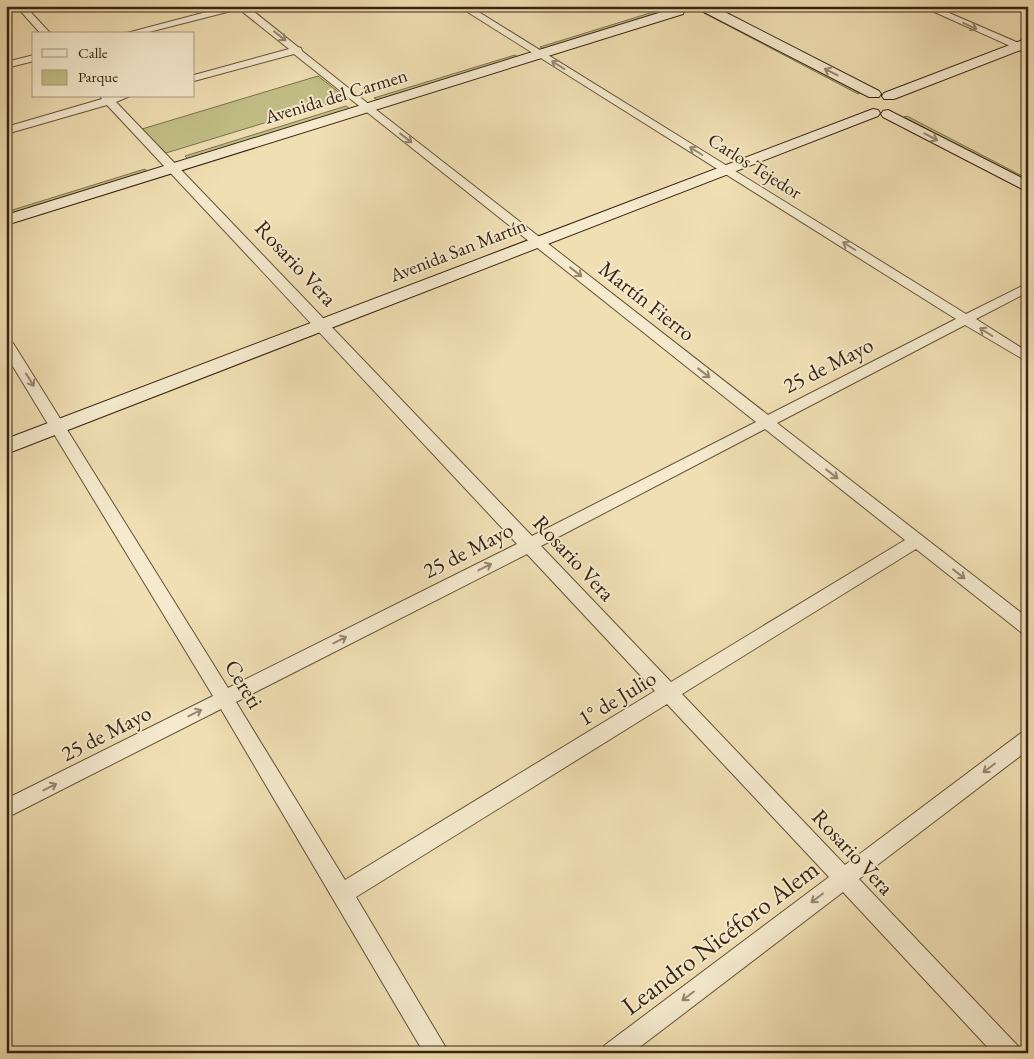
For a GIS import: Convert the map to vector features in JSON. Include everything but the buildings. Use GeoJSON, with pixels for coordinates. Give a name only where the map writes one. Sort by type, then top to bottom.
{"type":"FeatureCollection","features":[{"type":"Feature","properties":{"kind":"main road","name":"Avenida del Carmen"},"geometry":{"type":"LineString","coordinates":[[534,51],[663,6]]}},
{"type":"Feature","properties":{"kind":"main road","name":"Avenida del Carmen"},"geometry":{"type":"LineString","coordinates":[[6,220],[169,164],[674,9]]}},
{"type":"Feature","properties":{"kind":"main road"},"geometry":{"type":"LineString","coordinates":[[674,9],[703,9],[1028,187]]}},
{"type":"Feature","properties":{"kind":"main road","name":"Avenida San Martín"},"geometry":{"type":"LineString","coordinates":[[56,422],[876,104],[1026,48]]}},
{"type":"Feature","properties":{"kind":"main road"},"geometry":{"type":"LineString","coordinates":[[876,104],[1028,173]]}},
{"type":"Feature","properties":{"kind":"main road","name":"Avenida del Carmen"},"geometry":{"type":"LineString","coordinates":[[6,208],[169,164]]}},
{"type":"Feature","properties":{"kind":"main road"},"geometry":{"type":"LineString","coordinates":[[6,436],[56,422]]}},
{"type":"Feature","properties":{"kind":"main road"},"geometry":{"type":"LineString","coordinates":[[6,447],[56,422]]}},
{"type":"Feature","properties":{"kind":"street"},"geometry":{"type":"LineString","coordinates":[[136,32],[241,6]]}},
{"type":"Feature","properties":{"kind":"street","name":"Martín Fierro"},"geometry":{"type":"LineString","coordinates":[[241,6],[298,50],[362,104],[1028,628]]}},
{"type":"Feature","properties":{"kind":"street","name":"Carlos Tejedor"},"geometry":{"type":"LineString","coordinates":[[462,6],[1028,358]]}},
{"type":"Feature","properties":{"kind":"street"},"geometry":{"type":"LineString","coordinates":[[925,6],[1026,48]]}},
{"type":"Feature","properties":{"kind":"street"},"geometry":{"type":"LineString","coordinates":[[18,8],[44,32]]}},
{"type":"Feature","properties":{"kind":"street"},"geometry":{"type":"LineString","coordinates":[[195,78],[298,50]]}},
{"type":"Feature","properties":{"kind":"street"},"geometry":{"type":"LineString","coordinates":[[6,65],[32,58]]}},
{"type":"Feature","properties":{"kind":"street"},"geometry":{"type":"LineString","coordinates":[[6,131],[107,98]]}},
{"type":"Feature","properties":{"kind":"street","name":"Rosario Vera"},"geometry":{"type":"LineString","coordinates":[[107,98],[1009,1053]]}},
{"type":"Feature","properties":{"kind":"street","name":"25 de Mayo"},"geometry":{"type":"LineString","coordinates":[[6,809],[529,545],[1028,287]]}},
{"type":"Feature","properties":{"kind":"street","name":"Cereti"},"geometry":{"type":"LineString","coordinates":[[6,343],[224,698],[436,1053]]}},
{"type":"Feature","properties":{"kind":"street","name":"1° de Julio"},"geometry":{"type":"LineString","coordinates":[[342,894],[670,694],[917,540]]}},
{"type":"Feature","properties":{"kind":"street","name":"Leandro Nicéforo Alem"},"geometry":{"type":"LineString","coordinates":[[613,1053],[1028,739]]}},
{"type":"Feature","properties":{"kind":"green space"},"geometry":{"type":"Polygon","coordinates":[[[663,9],[667,11],[544,49],[540,47],[663,9]]]}},
{"type":"Feature","properties":{"kind":"green space"},"geometry":{"type":"Polygon","coordinates":[[[704,13],[707,13],[860,93],[858,94],[704,13]]]}},
{"type":"Feature","properties":{"kind":"green space"},"geometry":{"type":"Polygon","coordinates":[[[515,55],[518,57],[378,100],[374,98],[515,55]]]}},
{"type":"Feature","properties":{"kind":"green space"},"geometry":{"type":"Polygon","coordinates":[[[318,76],[346,98],[166,153],[142,129],[318,76]]]}},
{"type":"Feature","properties":{"kind":"green space"},"geometry":{"type":"Polygon","coordinates":[[[346,106],[350,109],[188,159],[185,156],[346,106]]]}},
{"type":"Feature","properties":{"kind":"green space"},"geometry":{"type":"Polygon","coordinates":[[[907,116],[1028,179],[1028,182],[904,117],[907,116]]]}},
{"type":"Feature","properties":{"kind":"green space"},"geometry":{"type":"Polygon","coordinates":[[[145,169],[148,173],[6,216],[6,212],[145,169]]]}}]}
